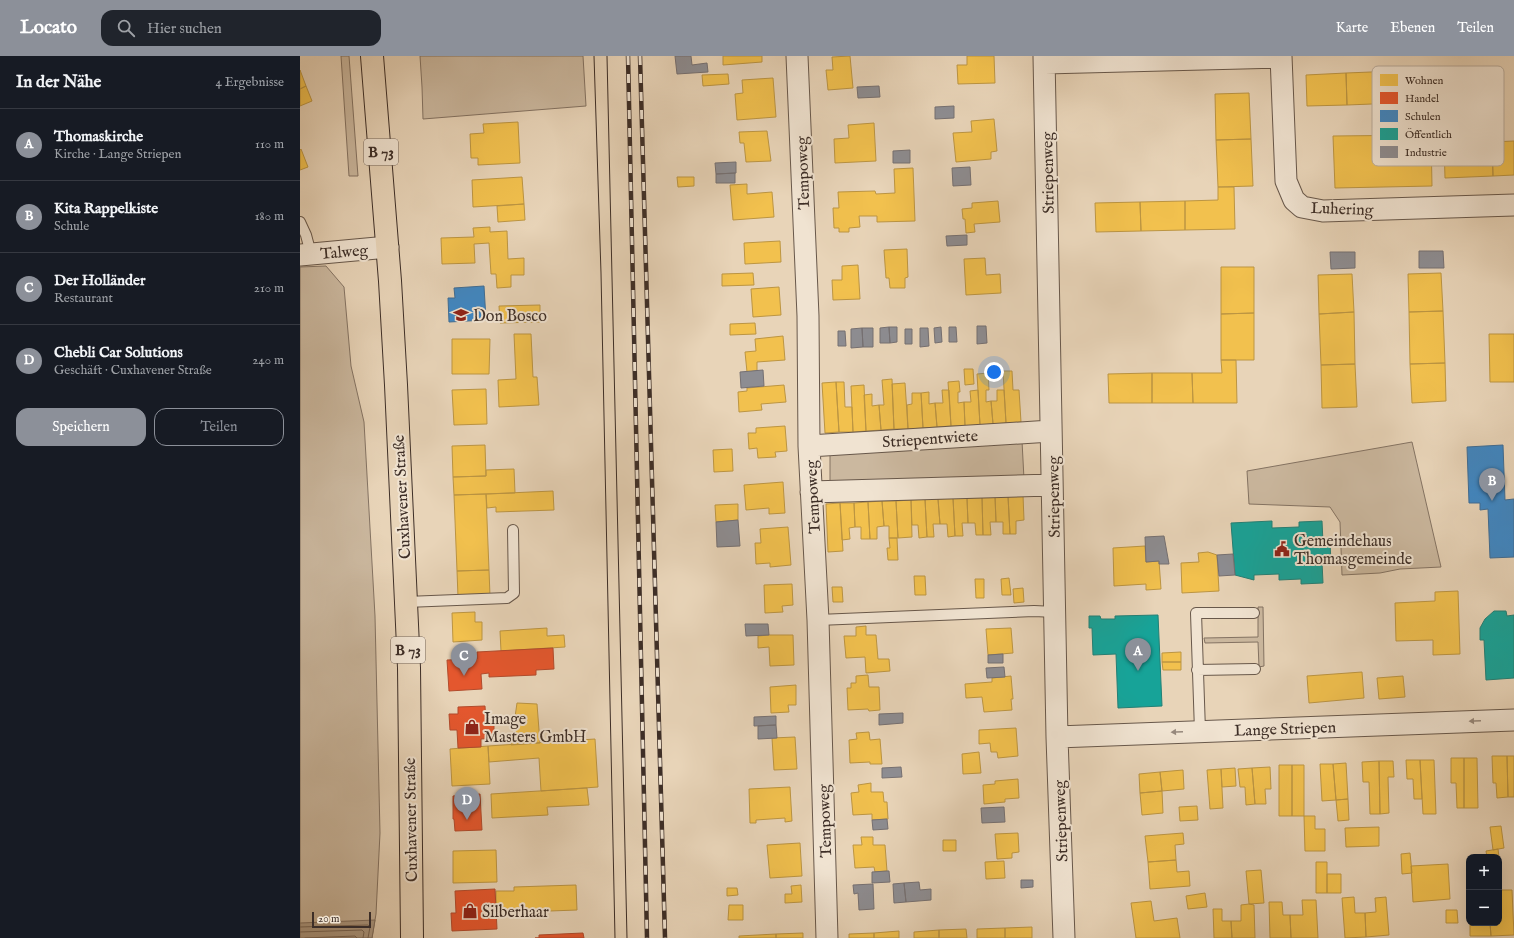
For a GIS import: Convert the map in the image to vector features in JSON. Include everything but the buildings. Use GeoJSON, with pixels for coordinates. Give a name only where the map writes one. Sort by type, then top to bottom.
{"type":"FeatureCollection","features":[{"type":"Feature","properties":{"kind":"main road","name":"Cuxhavener Straße"},"geometry":{"type":"LineString","coordinates":[[372,56],[388,247],[409,668],[412,938]]}},
{"type":"Feature","properties":{"kind":"street","name":"Tempoweg"},"geometry":{"type":"LineString","coordinates":[[797,56],[808,316],[809,446],[818,620],[827,938]]}},
{"type":"Feature","properties":{"kind":"street","name":"Luhering"},"geometry":{"type":"LineString","coordinates":[[1045,59],[1281,56],[1286,181],[1294,200],[1302,207],[1323,211],[1514,205]]}},
{"type":"Feature","properties":{"kind":"street","name":"Striepenweg"},"geometry":{"type":"LineString","coordinates":[[1045,59],[1057,737],[1064,938]]}},
{"type":"Feature","properties":{"kind":"street","name":"Talweg"},"geometry":{"type":"LineString","coordinates":[[305,254],[388,247]]}},
{"type":"Feature","properties":{"kind":"street","name":"Striepentwiete"},"geometry":{"type":"LineString","coordinates":[[809,446],[1051,431]]}},
{"type":"Feature","properties":{"kind":"street"},"geometry":{"type":"LineString","coordinates":[[811,492],[1052,485]]}},
{"type":"Feature","properties":{"kind":"street","name":"Lange Striepen"},"geometry":{"type":"LineString","coordinates":[[1057,737],[1514,720]]}},
{"type":"Feature","properties":{"kind":"lane"},"geometry":{"type":"LineString","coordinates":[[300,222],[306,235],[305,254]]}},
{"type":"Feature","properties":{"kind":"lane"},"geometry":{"type":"LineString","coordinates":[[406,602],[507,598],[514,592],[513,530]]}},
{"type":"Feature","properties":{"kind":"lane"},"geometry":{"type":"LineString","coordinates":[[818,620],[1034,611],[1055,612]]}},
{"type":"Feature","properties":{"kind":"lane"},"geometry":{"type":"LineString","coordinates":[[1200,731],[1196,613],[1254,613]]}},
{"type":"Feature","properties":{"kind":"lane"},"geometry":{"type":"LineString","coordinates":[[1197,670],[1255,669]]}},
{"type":"Feature","properties":{"kind":"shaded area"},"geometry":{"type":"Polygon","coordinates":[[[341,56],[349,56],[358,176],[349,176],[341,56]]]}},
{"type":"Feature","properties":{"kind":"shaded area"},"geometry":{"type":"Polygon","coordinates":[[[420,56],[583,56],[586,106],[423,119],[420,56]]]}},
{"type":"Feature","properties":{"kind":"shaded area"},"geometry":{"type":"Polygon","coordinates":[[[326,266],[344,287],[351,366],[364,422],[375,616],[380,833],[376,914],[372,938],[300,938],[300,267],[326,266]]]}},
{"type":"Feature","properties":{"kind":"shaded area"},"geometry":{"type":"Polygon","coordinates":[[[1022,441],[1024,479],[830,486],[830,449],[1022,441]]]}},
{"type":"Feature","properties":{"kind":"shaded area"},"geometry":{"type":"Polygon","coordinates":[[[1412,442],[1441,567],[1400,569],[1380,573],[1342,575],[1340,522],[1330,507],[1249,504],[1247,471],[1412,442]]]}},
{"type":"Feature","properties":{"kind":"shaded area"},"geometry":{"type":"Polygon","coordinates":[[[1258,607],[1263,607],[1264,666],[1259,667],[1258,642],[1205,643],[1204,638],[1258,637],[1258,607]]]}},
{"type":"Feature","properties":{"kind":"water"},"geometry":{"type":"Polygon","coordinates":[[[375,920],[372,938],[300,938],[300,923],[375,920]]]}},
{"type":"Feature","properties":{"kind":"tram line"},"geometry":{"type":"LineString","coordinates":[[594,56],[601,273],[615,938]]}},
{"type":"Feature","properties":{"kind":"tram line"},"geometry":{"type":"LineString","coordinates":[[607,56],[627,938]]}},
{"type":"Feature","properties":{"kind":"railway"},"geometry":{"type":"LineString","coordinates":[[628,56],[647,938]]}},
{"type":"Feature","properties":{"kind":"railway"},"geometry":{"type":"LineString","coordinates":[[640,56],[665,938]]}},
{"type":"Feature","properties":{"kind":"place","name":"Don Bosco"},"geometry":{"type":"Point","coordinates":[461,315]}},
{"type":"Feature","properties":{"kind":"place","name":"Kita Rappelkiste"},"geometry":{"type":"Point","coordinates":[1492,501]}},
{"type":"Feature","properties":{"kind":"place","name":"Gemeindehaus Thomasgemeinde"},"geometry":{"type":"Point","coordinates":[1282,549]}},
{"type":"Feature","properties":{"kind":"place","name":"Thomaskirche"},"geometry":{"type":"Point","coordinates":[1138,671]}},
{"type":"Feature","properties":{"kind":"place","name":"Der Holländer"},"geometry":{"type":"Point","coordinates":[464,676]}},
{"type":"Feature","properties":{"kind":"place","name":"Image Masters GmbH"},"geometry":{"type":"Point","coordinates":[472,727]}},
{"type":"Feature","properties":{"kind":"place","name":"Chebli Car Solutions"},"geometry":{"type":"Point","coordinates":[467,820]}},
{"type":"Feature","properties":{"kind":"place","name":"Silberhaar"},"geometry":{"type":"Point","coordinates":[470,911]}}]}
